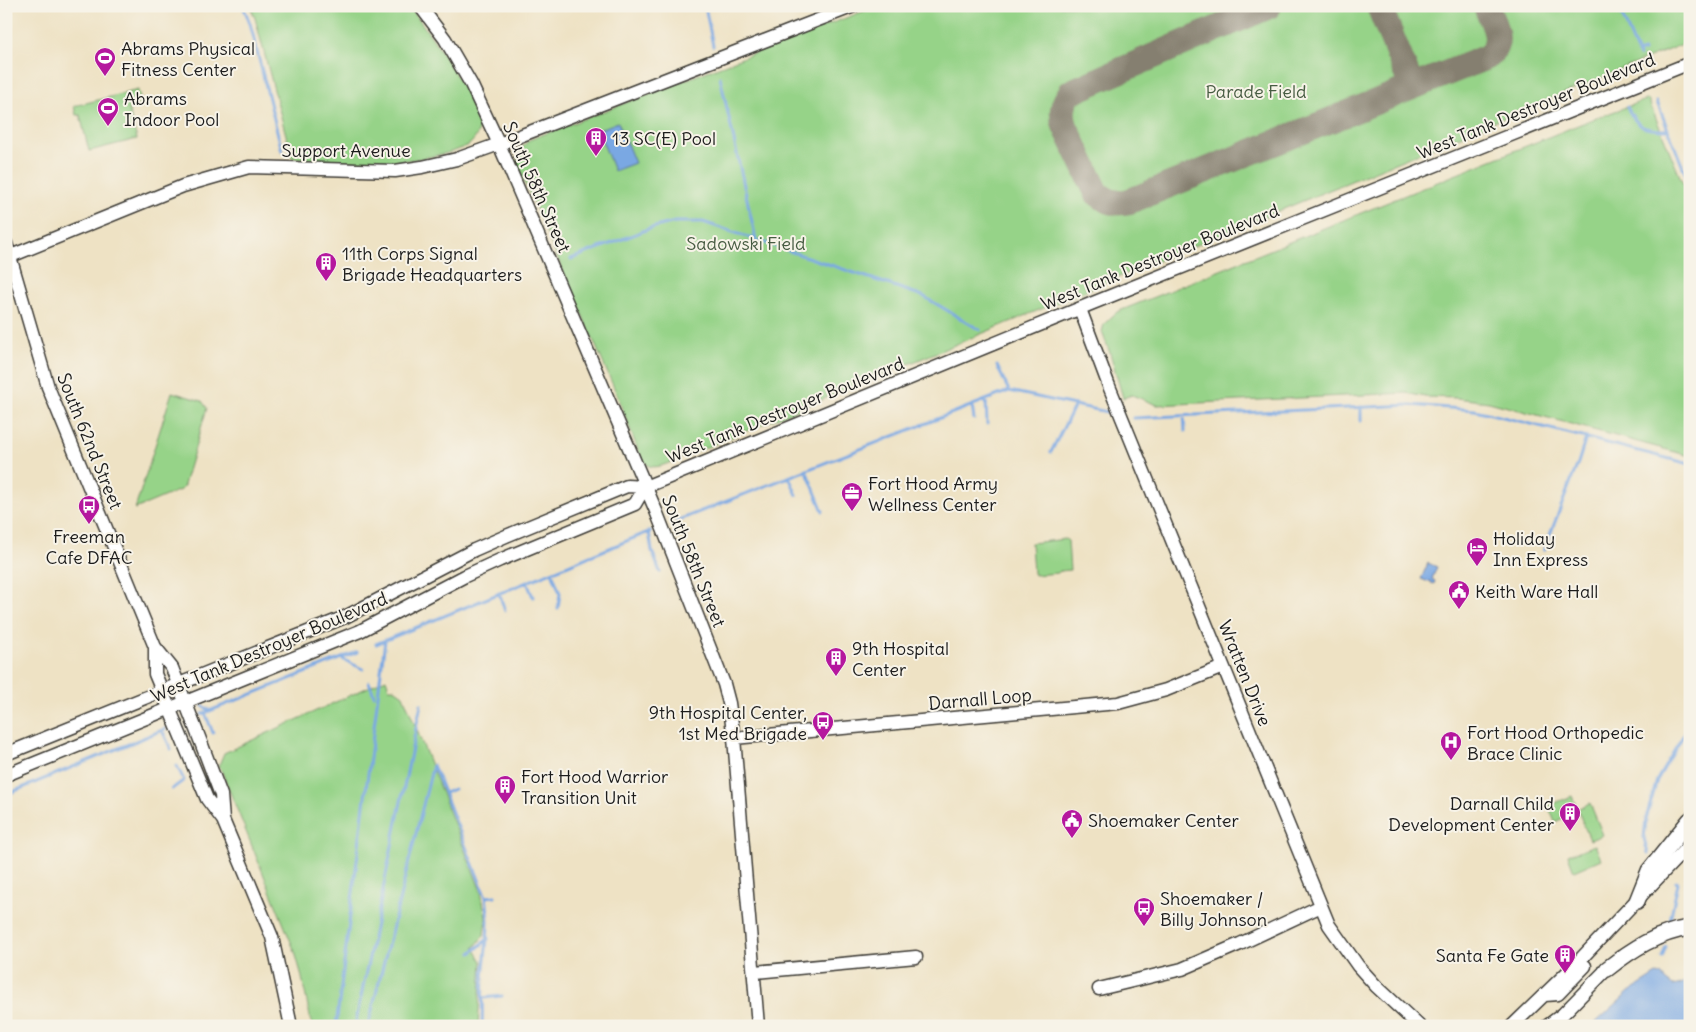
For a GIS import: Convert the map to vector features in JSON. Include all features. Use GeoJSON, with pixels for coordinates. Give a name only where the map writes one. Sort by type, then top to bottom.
{"type":"FeatureCollection","features":[{"type":"Feature","properties":{"kind":"main road"},"geometry":{"type":"LineString","coordinates":[[1637,900],[1649,871],[1690,820]]}},
{"type":"Feature","properties":{"kind":"main road"},"geometry":{"type":"LineString","coordinates":[[1607,969],[1648,940],[1690,928]]}},
{"type":"Feature","properties":{"kind":"street","name":"South 58th Street"},"geometry":{"type":"LineString","coordinates":[[420,6],[445,39],[471,84],[499,144],[656,511],[718,666],[729,703],[734,738],[758,1026]]}},
{"type":"Feature","properties":{"kind":"street","name":"Support Avenue"},"geometry":{"type":"LineString","coordinates":[[8,258],[183,186],[249,167],[395,171],[457,159],[854,6]]}},
{"type":"Feature","properties":{"kind":"street","name":"West Tank Destroyer Boulevard"},"geometry":{"type":"LineString","coordinates":[[6,754],[344,617],[474,550],[627,486],[645,487],[1690,63]]}},
{"type":"Feature","properties":{"kind":"street"},"geometry":{"type":"LineString","coordinates":[[1676,68],[1690,73]]}},
{"type":"Feature","properties":{"kind":"street","name":"South 62nd Street"},"geometry":{"type":"LineString","coordinates":[[6,242],[8,258],[48,386],[155,647],[172,668],[221,794],[223,820]]}},
{"type":"Feature","properties":{"kind":"street","name":"Wratten Drive"},"geometry":{"type":"LineString","coordinates":[[1080,309],[1109,386],[1329,925],[1358,966],[1376,986],[1419,1026]]}},
{"type":"Feature","properties":{"kind":"street","name":"West Tank Destroyer Boulevard"},"geometry":{"type":"LineString","coordinates":[[6,775],[360,631],[465,576],[635,504],[645,487]]}},
{"type":"Feature","properties":{"kind":"street","name":"South 62nd Street"},"geometry":{"type":"LineString","coordinates":[[155,647],[155,674],[169,709],[207,799],[223,820],[272,937],[290,1023]]}},
{"type":"Feature","properties":{"kind":"street","name":"Darnall Loop"},"geometry":{"type":"LineString","coordinates":[[734,738],[1118,703],[1166,690],[1223,666]]}},
{"type":"Feature","properties":{"kind":"street"},"geometry":{"type":"LineString","coordinates":[[1512,1026],[1588,952],[1690,844]]}},
{"type":"Feature","properties":{"kind":"street"},"geometry":{"type":"LineString","coordinates":[[1099,989],[1182,969],[1321,906]]}},
{"type":"Feature","properties":{"kind":"street"},"geometry":{"type":"LineString","coordinates":[[754,972],[916,957]]}},
{"type":"Feature","properties":{"kind":"street"},"geometry":{"type":"LineString","coordinates":[[1548,1026],[1563,1014],[1607,969]]}},
{"type":"Feature","properties":{"kind":"street"},"geometry":{"type":"LineString","coordinates":[[277,1026],[290,1023]]}},
{"type":"Feature","properties":{"kind":"green space"},"geometry":{"type":"Polygon","coordinates":[[[250,6],[409,6],[463,87],[477,121],[478,132],[476,137],[470,144],[462,148],[403,161],[361,162],[292,158],[255,18],[250,6]]]}},
{"type":"Feature","properties":{"kind":"green space","name":"Sadowski Field"},"geometry":{"type":"Polygon","coordinates":[[[877,6],[1690,6],[1690,41],[670,462],[654,467],[649,466],[641,458],[615,390],[517,165],[520,151],[529,140],[877,6]]]}},
{"type":"Feature","properties":{"kind":"green space","name":"Abrams Indoor Pool"},"geometry":{"type":"Polygon","coordinates":[[[138,90],[141,103],[128,107],[137,139],[89,151],[80,115],[76,115],[74,106],[138,90]]]}},
{"type":"Feature","properties":{"kind":"green space"},"geometry":{"type":"Polygon","coordinates":[[[1648,99],[1690,201],[1690,456],[1489,402],[1457,398],[1425,397],[1406,393],[1157,405],[1132,395],[1123,398],[1102,332],[1104,324],[1117,312],[1588,121],[1648,99]]]}},
{"type":"Feature","properties":{"kind":"green space"},"geometry":{"type":"Polygon","coordinates":[[[172,392],[202,401],[207,408],[183,488],[135,509],[172,392]]]}},
{"type":"Feature","properties":{"kind":"green space"},"geometry":{"type":"Polygon","coordinates":[[[1066,539],[1068,541],[1070,570],[1034,575],[1031,543],[1066,539]]]}},
{"type":"Feature","properties":{"kind":"green space"},"geometry":{"type":"Polygon","coordinates":[[[386,679],[389,688],[393,688],[403,695],[481,891],[486,918],[484,935],[474,948],[482,961],[478,1026],[312,1026],[295,952],[219,765],[224,753],[386,679]]]}},
{"type":"Feature","properties":{"kind":"green space"},"geometry":{"type":"Polygon","coordinates":[[[1572,796],[1577,809],[1590,803],[1603,835],[1590,840],[1578,811],[1555,822],[1548,806],[1572,796]]]}},
{"type":"Feature","properties":{"kind":"green space"},"geometry":{"type":"Polygon","coordinates":[[[1595,845],[1601,859],[1574,871],[1568,855],[1595,845]]]}},
{"type":"Feature","properties":{"kind":"water"},"geometry":{"type":"Polygon","coordinates":[[[618,122],[635,163],[614,171],[598,130],[618,122]]]}},
{"type":"Feature","properties":{"kind":"water"},"geometry":{"type":"Polygon","coordinates":[[[1428,563],[1437,567],[1432,579],[1435,581],[1434,584],[1421,579],[1428,563]]]}},
{"type":"Feature","properties":{"kind":"water"},"geometry":{"type":"Polygon","coordinates":[[[1657,974],[1661,975],[1673,986],[1681,984],[1690,978],[1690,1026],[1592,1026],[1629,992],[1657,974]]]}},
{"type":"Feature","properties":{"kind":"waterway"},"geometry":{"type":"LineString","coordinates":[[243,6],[250,23],[282,151]]}},
{"type":"Feature","properties":{"kind":"waterway"},"geometry":{"type":"LineString","coordinates":[[705,6],[713,46]]}},
{"type":"Feature","properties":{"kind":"waterway"},"geometry":{"type":"LineString","coordinates":[[1618,6],[1639,56]]}},
{"type":"Feature","properties":{"kind":"waterway"},"geometry":{"type":"LineString","coordinates":[[1637,53],[1644,51]]}},
{"type":"Feature","properties":{"kind":"waterway"},"geometry":{"type":"LineString","coordinates":[[720,77],[756,240]]}},
{"type":"Feature","properties":{"kind":"waterway"},"geometry":{"type":"LineString","coordinates":[[1657,102],[1690,185]]}},
{"type":"Feature","properties":{"kind":"waterway"},"geometry":{"type":"LineString","coordinates":[[1627,107],[1638,124],[1643,127],[1653,130],[1668,130]]}},
{"type":"Feature","properties":{"kind":"waterway"},"geometry":{"type":"LineString","coordinates":[[571,259],[651,228],[675,222],[703,222],[923,296],[980,330]]}},
{"type":"Feature","properties":{"kind":"waterway"},"geometry":{"type":"LineString","coordinates":[[997,366],[1009,391]]}},
{"type":"Feature","properties":{"kind":"waterway"},"geometry":{"type":"LineString","coordinates":[[676,521],[1009,391],[1107,412]]}},
{"type":"Feature","properties":{"kind":"waterway"},"geometry":{"type":"LineString","coordinates":[[986,400],[987,424]]}},
{"type":"Feature","properties":{"kind":"waterway"},"geometry":{"type":"LineString","coordinates":[[1051,452],[1075,405]]}},
{"type":"Feature","properties":{"kind":"waterway"},"geometry":{"type":"LineString","coordinates":[[1133,418],[1410,405],[1475,410],[1690,464]]}},
{"type":"Feature","properties":{"kind":"waterway"},"geometry":{"type":"LineString","coordinates":[[972,406],[974,419]]}},
{"type":"Feature","properties":{"kind":"waterway"},"geometry":{"type":"LineString","coordinates":[[1361,407],[1361,421]]}},
{"type":"Feature","properties":{"kind":"waterway"},"geometry":{"type":"LineString","coordinates":[[1184,416],[1185,431]]}},
{"type":"Feature","properties":{"kind":"waterway"},"geometry":{"type":"LineString","coordinates":[[1544,550],[1586,438]]}},
{"type":"Feature","properties":{"kind":"waterway"},"geometry":{"type":"LineString","coordinates":[[806,470],[823,511]]}},
{"type":"Feature","properties":{"kind":"waterway"},"geometry":{"type":"LineString","coordinates":[[789,477],[797,495]]}},
{"type":"Feature","properties":{"kind":"waterway"},"geometry":{"type":"LineString","coordinates":[[376,644],[651,531]]}},
{"type":"Feature","properties":{"kind":"waterway"},"geometry":{"type":"LineString","coordinates":[[649,532],[652,551],[660,572]]}},
{"type":"Feature","properties":{"kind":"waterway"},"geometry":{"type":"LineString","coordinates":[[552,572],[560,593],[558,608]]}},
{"type":"Feature","properties":{"kind":"waterway"},"geometry":{"type":"LineString","coordinates":[[527,582],[533,597]]}},
{"type":"Feature","properties":{"kind":"waterway"},"geometry":{"type":"LineString","coordinates":[[499,593],[505,611]]}},
{"type":"Feature","properties":{"kind":"waterway"},"geometry":{"type":"LineString","coordinates":[[336,1026],[385,640]]}},
{"type":"Feature","properties":{"kind":"waterway"},"geometry":{"type":"LineString","coordinates":[[202,714],[357,652]]}},
{"type":"Feature","properties":{"kind":"waterway"},"geometry":{"type":"LineString","coordinates":[[342,659],[363,669]]}},
{"type":"Feature","properties":{"kind":"waterway"},"geometry":{"type":"LineString","coordinates":[[369,682],[374,695]]}},
{"type":"Feature","properties":{"kind":"waterway"},"geometry":{"type":"LineString","coordinates":[[355,1026],[421,704]]}},
{"type":"Feature","properties":{"kind":"waterway"},"geometry":{"type":"LineString","coordinates":[[203,706],[210,711]]}},
{"type":"Feature","properties":{"kind":"waterway"},"geometry":{"type":"LineString","coordinates":[[205,713],[213,733]]}},
{"type":"Feature","properties":{"kind":"waterway"},"geometry":{"type":"LineString","coordinates":[[1648,854],[1644,838],[1646,819],[1657,780],[1690,724]]}},
{"type":"Feature","properties":{"kind":"waterway"},"geometry":{"type":"LineString","coordinates":[[10,793],[165,729]]}},
{"type":"Feature","properties":{"kind":"waterway"},"geometry":{"type":"LineString","coordinates":[[162,730],[171,749]]}},
{"type":"Feature","properties":{"kind":"waterway"},"geometry":{"type":"LineString","coordinates":[[368,1026],[433,765],[486,897],[488,928],[483,979],[482,1026]]}},
{"type":"Feature","properties":{"kind":"waterway"},"geometry":{"type":"LineString","coordinates":[[172,789],[184,780],[177,766]]}},
{"type":"Feature","properties":{"kind":"waterway"},"geometry":{"type":"LineString","coordinates":[[445,793],[454,789]]}},
{"type":"Feature","properties":{"kind":"waterway"},"geometry":{"type":"LineString","coordinates":[[1670,920],[1678,883],[1676,881]]}},
{"type":"Feature","properties":{"kind":"waterway"},"geometry":{"type":"LineString","coordinates":[[486,897],[495,896]]}},
{"type":"Feature","properties":{"kind":"waterway"},"geometry":{"type":"LineString","coordinates":[[471,953],[488,939]]}},
{"type":"Feature","properties":{"kind":"waterway"},"geometry":{"type":"LineString","coordinates":[[1662,958],[1666,947]]}},
{"type":"Feature","properties":{"kind":"waterway"},"geometry":{"type":"LineString","coordinates":[[483,998],[502,996]]}},
{"type":"Feature","properties":{"kind":"taxiway"},"geometry":{"type":"LineString","coordinates":[[1269,6],[1071,92],[1063,108],[1065,126],[1097,193],[1113,202],[1130,201],[1487,57],[1493,51],[1497,39],[1486,6]]}},
{"type":"Feature","properties":{"kind":"taxiway"},"geometry":{"type":"LineString","coordinates":[[1379,6],[1412,87]]}},
{"type":"Feature","properties":{"kind":"place","name":"Abrams Physical Fitness Center"},"geometry":{"type":"Point","coordinates":[105,77]}},
{"type":"Feature","properties":{"kind":"place","name":"Abrams Indoor Pool"},"geometry":{"type":"Point","coordinates":[108,127]}},
{"type":"Feature","properties":{"kind":"place","name":"13 SC(E) Pool"},"geometry":{"type":"Point","coordinates":[596,157]}},
{"type":"Feature","properties":{"kind":"place","name":"11th Corps Signal Brigade Headquarters"},"geometry":{"type":"Point","coordinates":[326,282]}},
{"type":"Feature","properties":{"kind":"place","name":"Fort Hood Army Wellness Center"},"geometry":{"type":"Point","coordinates":[852,512]}},
{"type":"Feature","properties":{"kind":"place","name":"Freeman Cafe DFAC"},"geometry":{"type":"Point","coordinates":[89,525]}},
{"type":"Feature","properties":{"kind":"place","name":"Holiday Inn Express"},"geometry":{"type":"Point","coordinates":[1477,567]}},
{"type":"Feature","properties":{"kind":"place","name":"Keith Ware Hall"},"geometry":{"type":"Point","coordinates":[1459,610]}},
{"type":"Feature","properties":{"kind":"place","name":"9th Hospital Center"},"geometry":{"type":"Point","coordinates":[836,677]}},
{"type":"Feature","properties":{"kind":"place","name":"9th Hospital Center, 1st Med Brigade"},"geometry":{"type":"Point","coordinates":[823,741]}},
{"type":"Feature","properties":{"kind":"place","name":"Fort Hood Orthopedic Brace Clinic"},"geometry":{"type":"Point","coordinates":[1451,761]}},
{"type":"Feature","properties":{"kind":"place","name":"Fort Hood Warrior Transition Unit"},"geometry":{"type":"Point","coordinates":[505,805]}},
{"type":"Feature","properties":{"kind":"place","name":"Darnall Child Development Center"},"geometry":{"type":"Point","coordinates":[1570,832]}},
{"type":"Feature","properties":{"kind":"place","name":"Shoemaker Center"},"geometry":{"type":"Point","coordinates":[1072,839]}},
{"type":"Feature","properties":{"kind":"place","name":"Shoemaker / Billy Johnson"},"geometry":{"type":"Point","coordinates":[1144,927]}},
{"type":"Feature","properties":{"kind":"place","name":"Santa Fe Gate"},"geometry":{"type":"Point","coordinates":[1565,974]}},
{"type":"Feature","properties":{"kind":"park label","name":"Parade Field"},"geometry":{"type":"Point","coordinates":[1256,91]}}]}
